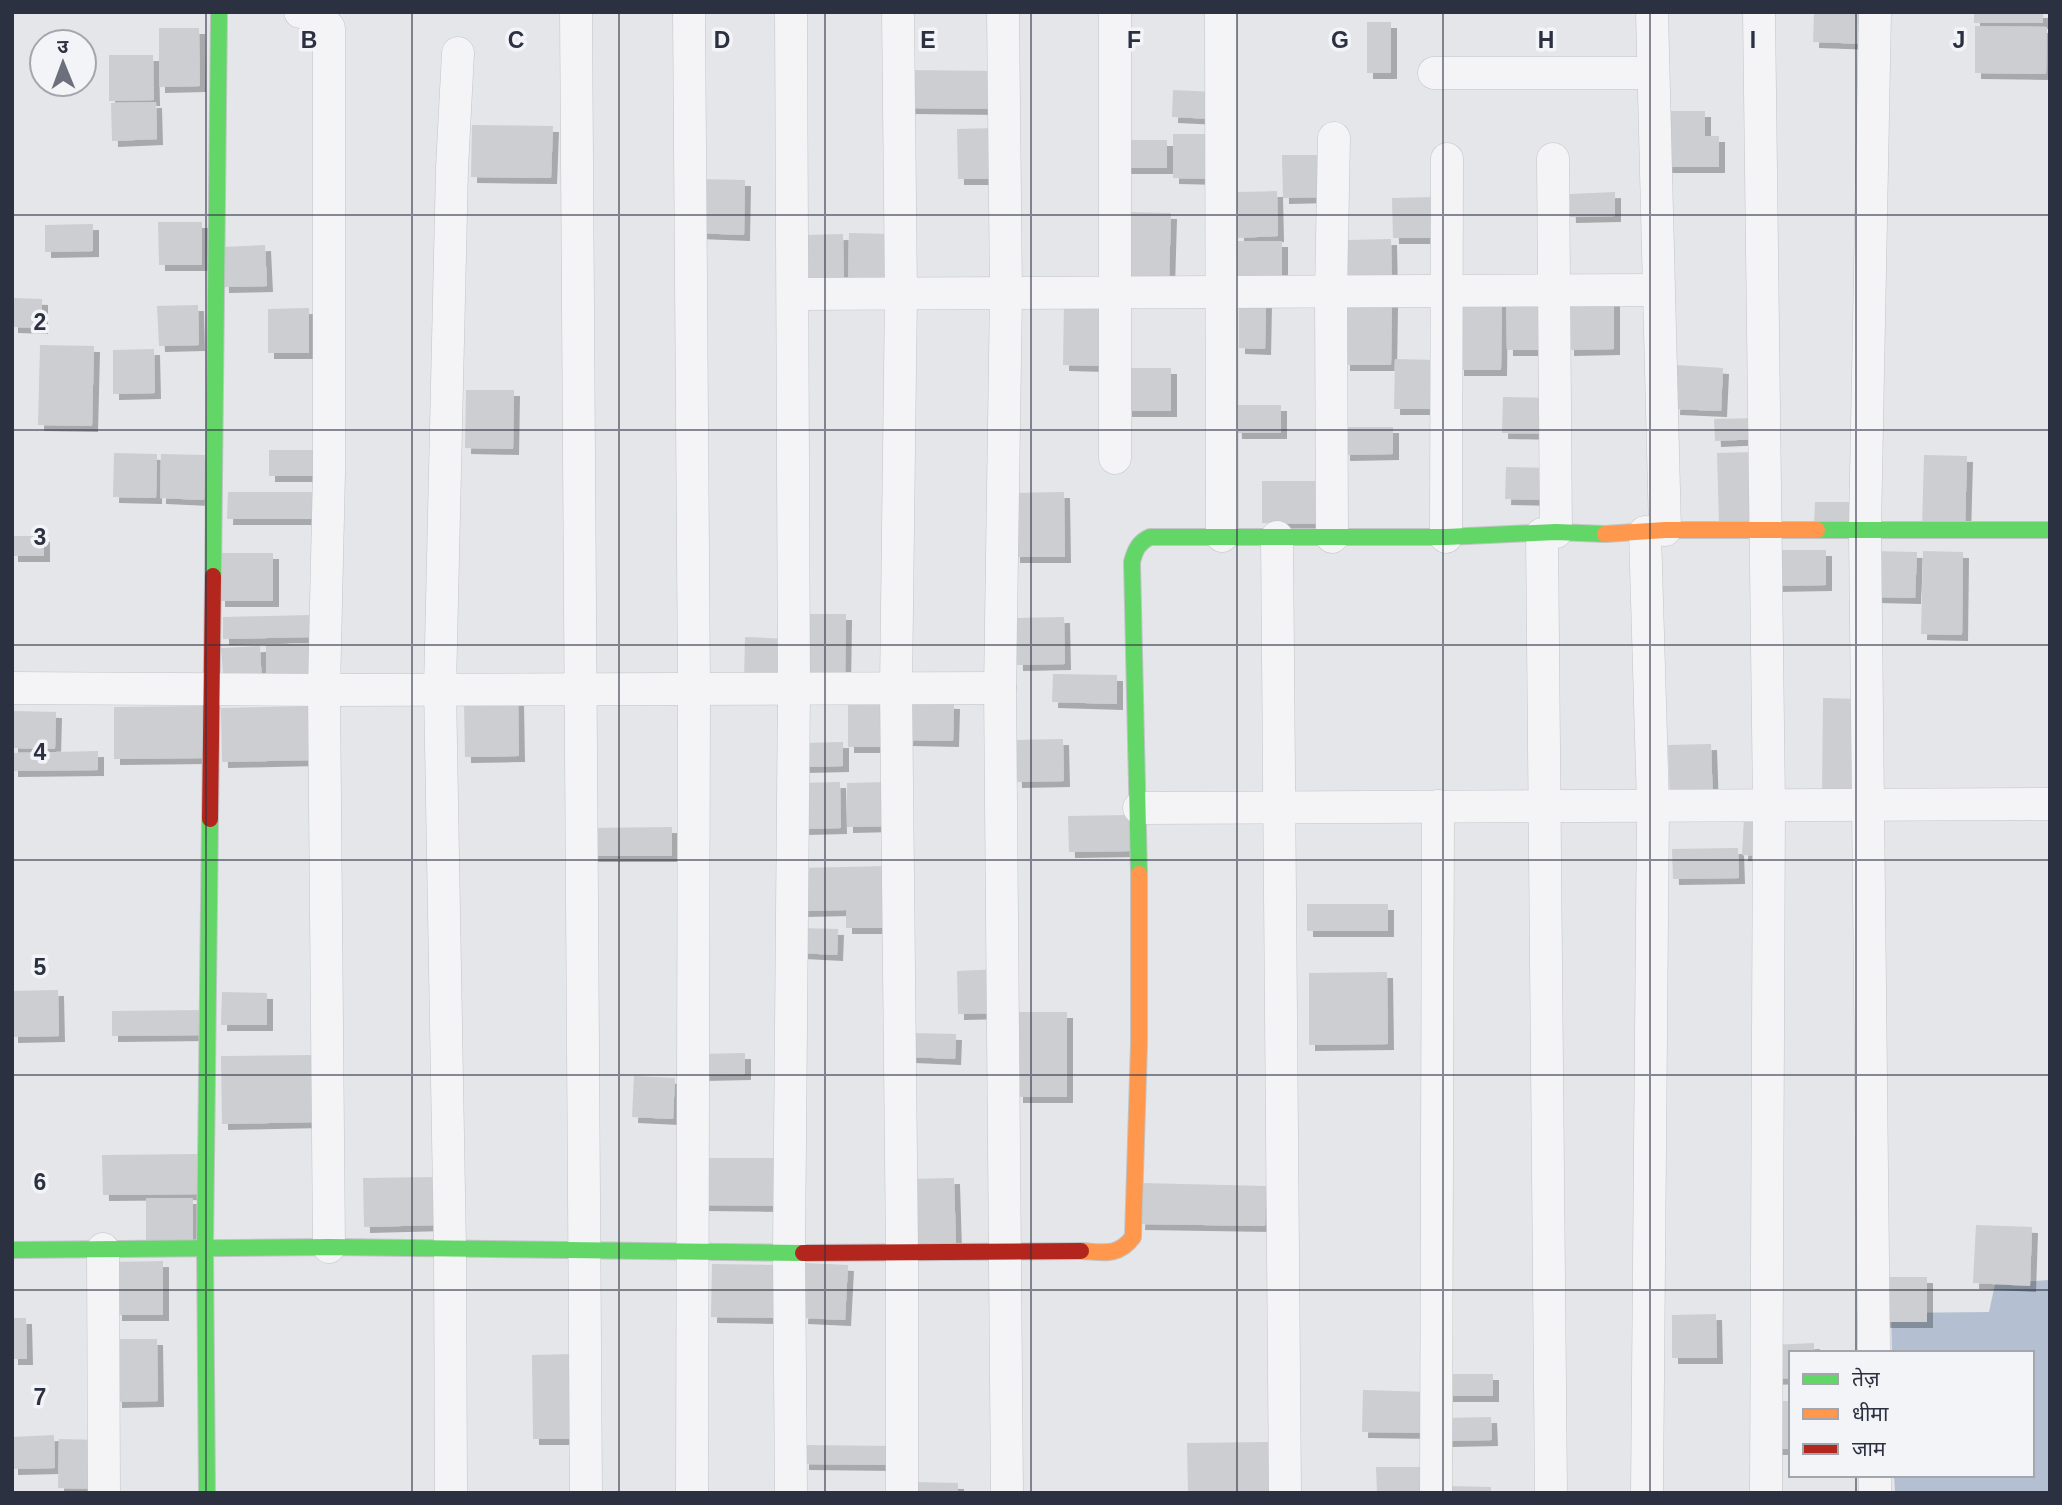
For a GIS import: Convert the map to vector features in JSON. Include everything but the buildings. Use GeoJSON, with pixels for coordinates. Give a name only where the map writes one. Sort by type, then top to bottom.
{"type":"FeatureCollection","features":[{"type":"Feature","properties":{"kind":"street"},"geometry":{"type":"LineString","coordinates":[[207,1493],[205,1247],[219,12]]}},
{"type":"Feature","properties":{"kind":"street"},"geometry":{"type":"LineString","coordinates":[[300,12],[323,19],[329,28],[329,473],[324,690],[329,1247]]}},
{"type":"Feature","properties":{"kind":"street"},"geometry":{"type":"LineString","coordinates":[[576,12],[586,1493]]}},
{"type":"Feature","properties":{"kind":"street"},"geometry":{"type":"LineString","coordinates":[[689,12],[694,688],[692,1493]]}},
{"type":"Feature","properties":{"kind":"street"},"geometry":{"type":"LineString","coordinates":[[791,12],[794,688],[789,1252],[791,1493]]}},
{"type":"Feature","properties":{"kind":"street"},"geometry":{"type":"LineString","coordinates":[[898,12],[901,293],[896,688],[902,1493]]}},
{"type":"Feature","properties":{"kind":"street"},"geometry":{"type":"LineString","coordinates":[[1003,12],[1006,293],[1000,688],[1007,1493]]}},
{"type":"Feature","properties":{"kind":"street"},"geometry":{"type":"LineString","coordinates":[[1115,12],[1115,458]]}},
{"type":"Feature","properties":{"kind":"street"},"geometry":{"type":"LineString","coordinates":[[1221,12],[1222,536]]}},
{"type":"Feature","properties":{"kind":"street"},"geometry":{"type":"LineString","coordinates":[[1647,1493],[1657,290],[1652,12]]}},
{"type":"Feature","properties":{"kind":"street"},"geometry":{"type":"LineString","coordinates":[[1759,12],[1769,805],[1766,1493]]}},
{"type":"Feature","properties":{"kind":"street"},"geometry":{"type":"LineString","coordinates":[[1874,1351],[1865,530],[1875,12]]}},
{"type":"Feature","properties":{"kind":"street"},"geometry":{"type":"LineString","coordinates":[[451,1493],[450,1248],[440,688],[452,168],[458,53]]}},
{"type":"Feature","properties":{"kind":"street"},"geometry":{"type":"LineString","coordinates":[[1434,73],[1653,73]]}},
{"type":"Feature","properties":{"kind":"street"},"geometry":{"type":"LineString","coordinates":[[1332,537],[1331,291],[1334,138]]}},
{"type":"Feature","properties":{"kind":"street"},"geometry":{"type":"LineString","coordinates":[[1446,537],[1447,159]]}},
{"type":"Feature","properties":{"kind":"street"},"geometry":{"type":"LineString","coordinates":[[1551,1493],[1544,805],[1555,290],[1553,159]]}},
{"type":"Feature","properties":{"kind":"street"},"geometry":{"type":"LineString","coordinates":[[793,294],[1657,290]]}},
{"type":"Feature","properties":{"kind":"street"},"geometry":{"type":"LineString","coordinates":[[12,1250],[329,1247],[694,1253],[1116,1252],[1133,1237],[1139,1044],[1139,808],[1132,562],[1142,541],[1150,537],[1222,536],[1446,537],[1655,531],[2050,530]]}},
{"type":"Feature","properties":{"kind":"street"},"geometry":{"type":"LineString","coordinates":[[1277,537],[1285,1493]]}},
{"type":"Feature","properties":{"kind":"street"},"geometry":{"type":"LineString","coordinates":[[12,688],[1000,688]]}},
{"type":"Feature","properties":{"kind":"street"},"geometry":{"type":"LineString","coordinates":[[1139,808],[2050,804]]}},
{"type":"Feature","properties":{"kind":"street"},"geometry":{"type":"LineString","coordinates":[[1436,1493],[1437,806]]}},
{"type":"Feature","properties":{"kind":"street"},"geometry":{"type":"LineString","coordinates":[[103,1249],[104,1493]]}},
{"type":"Feature","properties":{"kind":"water"},"geometry":{"type":"Polygon","coordinates":[[[2049,1280],[2050,1493],[1895,1493],[1894,1477],[2034,1477],[2034,1351],[1892,1351],[1891,1313],[1989,1312],[1995,1284],[2049,1280]]]}},
{"type":"Feature","properties":{"kind":"traffic: fast"},"geometry":{"type":"LineString","coordinates":[[213,576],[219,12]]}},
{"type":"Feature","properties":{"kind":"traffic: fast"},"geometry":{"type":"LineString","coordinates":[[1817,530],[2050,530]]}},
{"type":"Feature","properties":{"kind":"traffic: fast"},"geometry":{"type":"LineString","coordinates":[[1139,874],[1132,562],[1143,541],[1150,537],[1446,537],[1556,532],[1605,534]]}},
{"type":"Feature","properties":{"kind":"traffic: fast"},"geometry":{"type":"LineString","coordinates":[[207,1493],[205,1247],[210,819]]}},
{"type":"Feature","properties":{"kind":"traffic: fast"},"geometry":{"type":"LineString","coordinates":[[12,1250],[329,1247],[803,1253]]}},
{"type":"Feature","properties":{"kind":"traffic: slow"},"geometry":{"type":"LineString","coordinates":[[1605,534],[1665,530],[1817,530]]}},
{"type":"Feature","properties":{"kind":"traffic: slow"},"geometry":{"type":"LineString","coordinates":[[1081,1251],[1116,1250],[1133,1237],[1139,1044],[1139,874]]}},
{"type":"Feature","properties":{"kind":"traffic: jam"},"geometry":{"type":"LineString","coordinates":[[210,819],[213,576]]}},
{"type":"Feature","properties":{"kind":"traffic: jam"},"geometry":{"type":"LineString","coordinates":[[803,1253],[1081,1251]]}}]}
